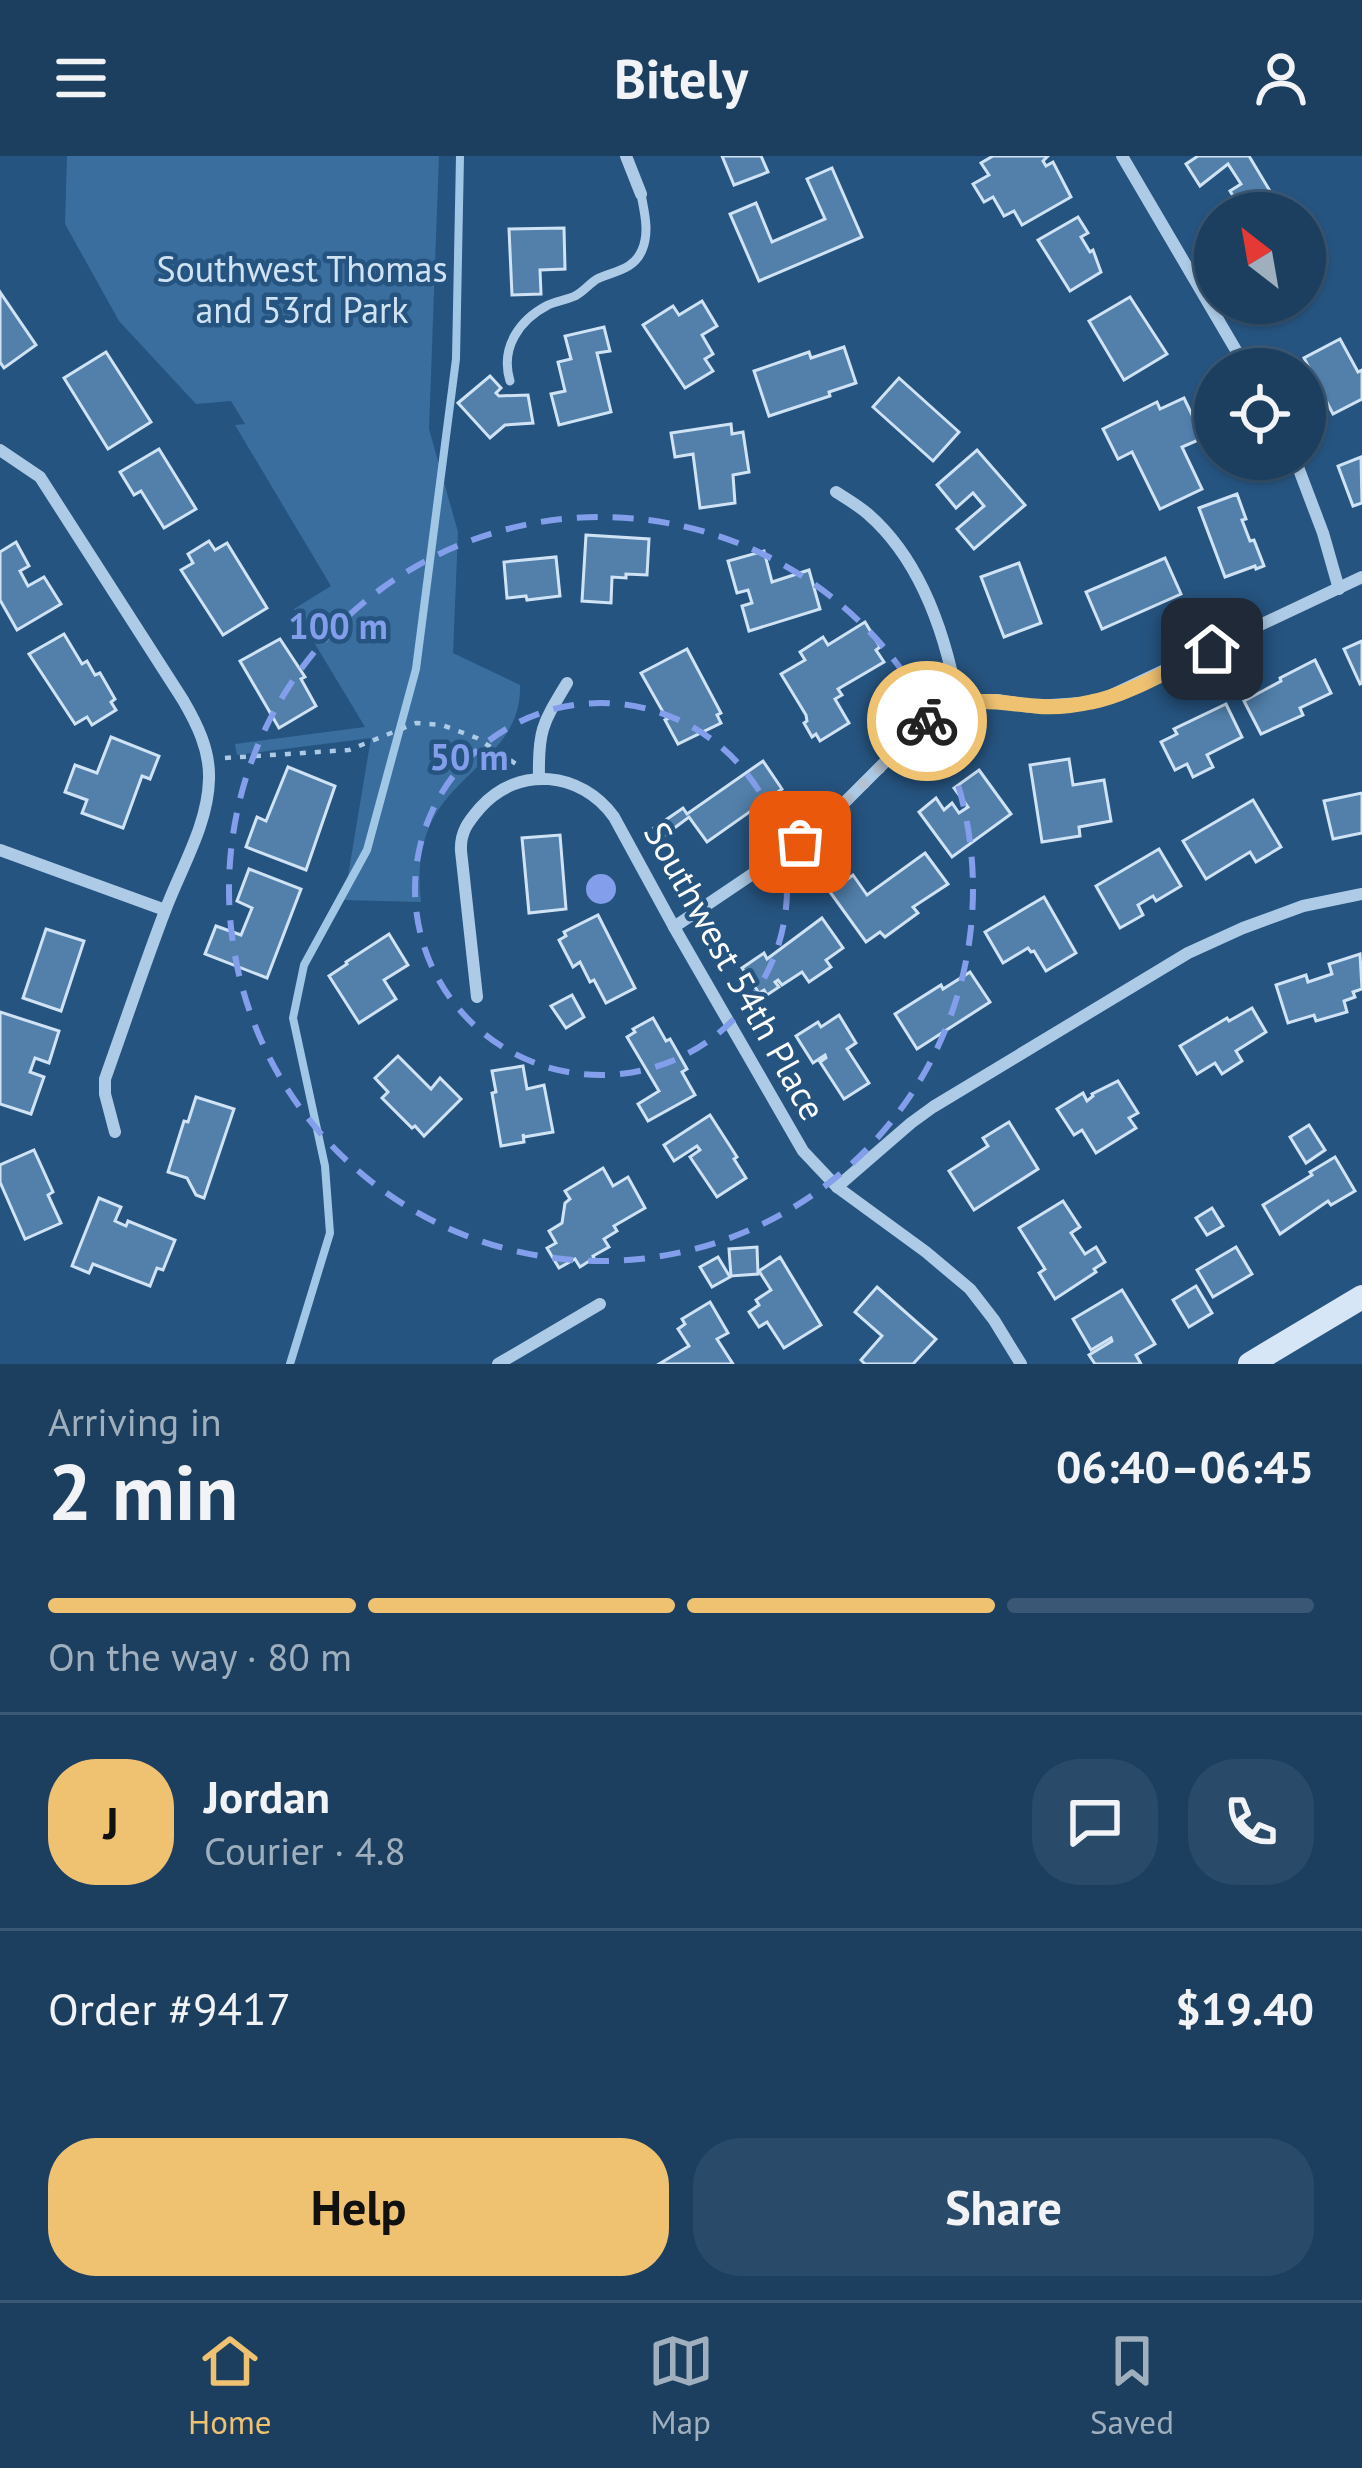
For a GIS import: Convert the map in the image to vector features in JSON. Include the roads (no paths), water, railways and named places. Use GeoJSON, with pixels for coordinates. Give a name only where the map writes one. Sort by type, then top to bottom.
{"type":"FeatureCollection","features":[{"type":"Feature","properties":{"kind":"street"},"geometry":{"type":"LineString","coordinates":[[626,156],[640,194]]}},
{"type":"Feature","properties":{"kind":"street"},"geometry":{"type":"LineString","coordinates":[[1123,156],[1235,348]]}},
{"type":"Feature","properties":{"kind":"street"},"geometry":{"type":"LineString","coordinates":[[0,450],[40,477],[198,725],[208,761],[206,810],[106,1079],[115,1132]]}},
{"type":"Feature","properties":{"kind":"street"},"geometry":{"type":"LineString","coordinates":[[1302,480],[1339,589]]}},
{"type":"Feature","properties":{"kind":"street"},"geometry":{"type":"LineString","coordinates":[[836,492],[895,544],[926,594],[952,668],[958,703]]}},
{"type":"Feature","properties":{"kind":"street"},"geometry":{"type":"LineString","coordinates":[[674,927],[800,842],[923,724],[958,703],[1097,702],[1362,577]]}},
{"type":"Feature","properties":{"kind":"street"},"geometry":{"type":"LineString","coordinates":[[477,997],[460,838],[472,817],[504,787],[539,777],[541,729],[567,683]]}},
{"type":"Feature","properties":{"kind":"street","name":"Southwest 54th Place"},"geometry":{"type":"LineString","coordinates":[[539,777],[578,786],[604,803],[802,1151],[837,1187],[970,1288],[1021,1364]]}},
{"type":"Feature","properties":{"kind":"street"},"geometry":{"type":"LineString","coordinates":[[0,850],[165,910]]}},
{"type":"Feature","properties":{"kind":"street"},"geometry":{"type":"LineString","coordinates":[[837,1187],[933,1107],[1188,953],[1303,906],[1362,894]]}},
{"type":"Feature","properties":{"kind":"street"},"geometry":{"type":"LineString","coordinates":[[1250,1364],[1362,1297]]}},
{"type":"Feature","properties":{"kind":"street"},"geometry":{"type":"LineString","coordinates":[[498,1364],[600,1304]]}},
{"type":"Feature","properties":{"kind":"lane"},"geometry":{"type":"LineString","coordinates":[[510,381],[508,351],[519,328],[539,310],[621,271],[641,253],[646,227],[640,194]]}},
{"type":"Feature","properties":{"kind":"waterway"},"geometry":{"type":"LineString","coordinates":[[290,1364],[330,1233],[325,1166],[293,1018],[304,965],[367,850],[416,669],[456,359],[460,156]]}},
{"type":"Feature","properties":{"kind":"park label","name":"Southwest Thomas and 53rd Park"},"geometry":{"type":"Point","coordinates":[302,290]}}]}
